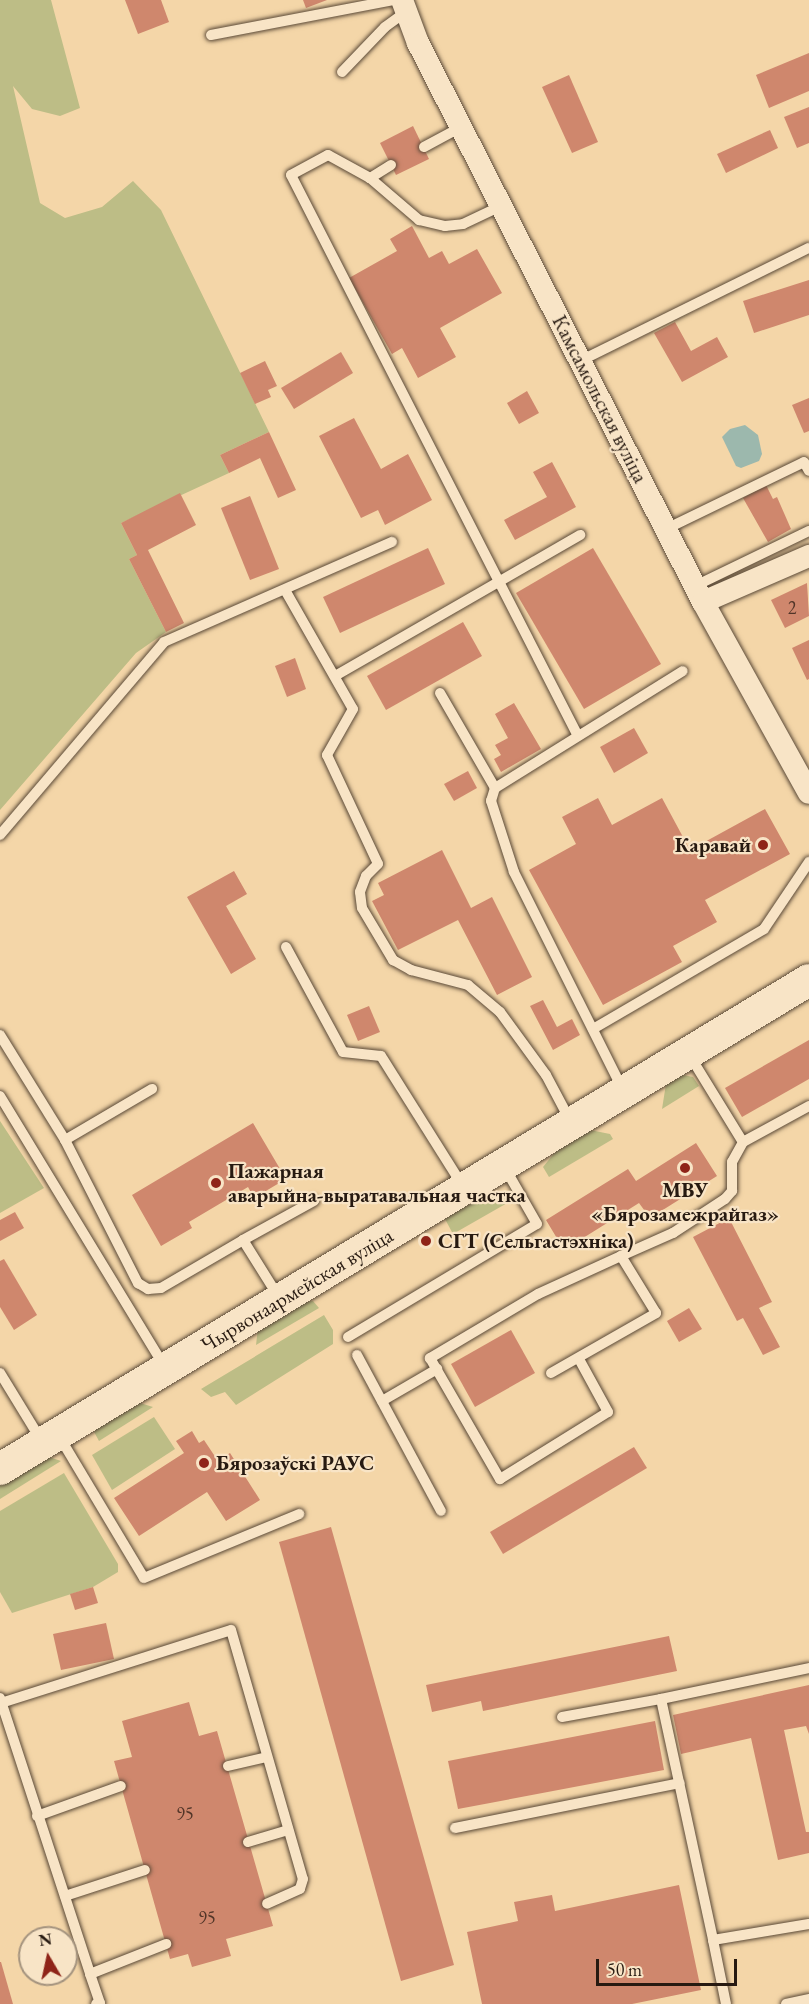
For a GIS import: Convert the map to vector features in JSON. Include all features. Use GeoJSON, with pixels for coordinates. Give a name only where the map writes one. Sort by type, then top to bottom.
{"type":"FeatureCollection","features":[{"type":"Feature","properties":{"kind":"main road","name":"Чырвонаармейская вуліца"},"geometry":{"type":"LineString","coordinates":[[0,1469],[465,1191],[809,980]]}},
{"type":"Feature","properties":{"kind":"street","name":"Камсамольская вуліца"},"geometry":{"type":"LineString","coordinates":[[401,4],[461,127],[699,594],[809,793]]}},
{"type":"Feature","properties":{"kind":"street"},"geometry":{"type":"LineString","coordinates":[[699,594],[809,556]]}},
{"type":"Feature","properties":{"kind":"lane"},"geometry":{"type":"LineString","coordinates":[[211,35],[401,4]]}},
{"type":"Feature","properties":{"kind":"lane"},"geometry":{"type":"LineString","coordinates":[[342,72],[385,27],[401,4]]}},
{"type":"Feature","properties":{"kind":"lane"},"geometry":{"type":"LineString","coordinates":[[424,147],[461,127]]}},
{"type":"Feature","properties":{"kind":"lane"},"geometry":{"type":"LineString","coordinates":[[501,206],[464,224],[445,226],[419,220],[370,178],[328,155],[291,175],[578,736]]}},
{"type":"Feature","properties":{"kind":"lane"},"geometry":{"type":"LineString","coordinates":[[370,178],[391,165]]}},
{"type":"Feature","properties":{"kind":"lane"},"geometry":{"type":"LineString","coordinates":[[580,361],[809,248]]}},
{"type":"Feature","properties":{"kind":"lane"},"geometry":{"type":"LineString","coordinates":[[666,529],[804,462],[809,471]]}},
{"type":"Feature","properties":{"kind":"lane"},"geometry":{"type":"LineString","coordinates":[[699,594],[809,531]]}},
{"type":"Feature","properties":{"kind":"lane"},"geometry":{"type":"LineString","coordinates":[[334,676],[497,579],[580,535]]}},
{"type":"Feature","properties":{"kind":"lane"},"geometry":{"type":"LineString","coordinates":[[0,835],[165,642],[392,542]]}},
{"type":"Feature","properties":{"kind":"lane"},"geometry":{"type":"LineString","coordinates":[[285,590],[353,709],[327,755],[378,864],[363,884],[362,908],[393,960],[411,970],[468,985],[500,1012],[546,1075],[573,1125]]}},
{"type":"Feature","properties":{"kind":"lane"},"geometry":{"type":"LineString","coordinates":[[625,1093],[514,872],[491,801],[495,788],[683,671]]}},
{"type":"Feature","properties":{"kind":"lane"},"geometry":{"type":"LineString","coordinates":[[440,693],[495,788]]}},
{"type":"Feature","properties":{"kind":"lane"},"geometry":{"type":"LineString","coordinates":[[593,1029],[764,929],[809,862]]}},
{"type":"Feature","properties":{"kind":"lane"},"geometry":{"type":"LineString","coordinates":[[286,947],[343,1052],[381,1056],[465,1191]]}},
{"type":"Feature","properties":{"kind":"lane"},"geometry":{"type":"LineString","coordinates":[[0,1035],[65,1140],[138,1283],[148,1289],[161,1288],[314,1201]]}},
{"type":"Feature","properties":{"kind":"lane"},"geometry":{"type":"LineString","coordinates":[[689,1054],[743,1142]]}},
{"type":"Feature","properties":{"kind":"lane"},"geometry":{"type":"LineString","coordinates":[[65,1140],[152,1089]]}},
{"type":"Feature","properties":{"kind":"lane"},"geometry":{"type":"LineString","coordinates":[[0,1096],[165,1369]]}},
{"type":"Feature","properties":{"kind":"lane"},"geometry":{"type":"LineString","coordinates":[[579,1359],[608,1413],[500,1479],[430,1358],[538,1294],[672,1233],[725,1199],[732,1191],[732,1162],[743,1142],[809,1106]]}},
{"type":"Feature","properties":{"kind":"lane"},"geometry":{"type":"LineString","coordinates":[[348,1337],[537,1224],[504,1167]]}},
{"type":"Feature","properties":{"kind":"lane"},"geometry":{"type":"LineString","coordinates":[[243,1240],[280,1300]]}},
{"type":"Feature","properties":{"kind":"lane"},"geometry":{"type":"LineString","coordinates":[[551,1373],[656,1313],[621,1256]]}},
{"type":"Feature","properties":{"kind":"lane"},"geometry":{"type":"LineString","coordinates":[[357,1355],[441,1511]]}},
{"type":"Feature","properties":{"kind":"lane"},"geometry":{"type":"LineString","coordinates":[[382,1401],[437,1369]]}},
{"type":"Feature","properties":{"kind":"lane"},"geometry":{"type":"LineString","coordinates":[[0,1373],[50,1439],[144,1578],[299,1514]]}},
{"type":"Feature","properties":{"kind":"lane"},"geometry":{"type":"LineString","coordinates":[[96,2004],[99,2003],[65,1896],[3,1720],[1,1700],[231,1630],[303,1879],[300,1889],[267,1904]]}},
{"type":"Feature","properties":{"kind":"lane"},"geometry":{"type":"LineString","coordinates":[[562,1717],[809,1668]]}},
{"type":"Feature","properties":{"kind":"lane"},"geometry":{"type":"LineString","coordinates":[[661,1699],[726,2004]]}},
{"type":"Feature","properties":{"kind":"lane"},"geometry":{"type":"LineString","coordinates":[[228,1766],[267,1757]]}},
{"type":"Feature","properties":{"kind":"lane"},"geometry":{"type":"LineString","coordinates":[[455,1828],[680,1783]]}},
{"type":"Feature","properties":{"kind":"lane"},"geometry":{"type":"LineString","coordinates":[[37,1816],[121,1786]]}},
{"type":"Feature","properties":{"kind":"lane"},"geometry":{"type":"LineString","coordinates":[[248,1842],[288,1830]]}},
{"type":"Feature","properties":{"kind":"lane"},"geometry":{"type":"LineString","coordinates":[[65,1896],[145,1870]]}},
{"type":"Feature","properties":{"kind":"lane"},"geometry":{"type":"LineString","coordinates":[[713,1940],[809,1924]]}},
{"type":"Feature","properties":{"kind":"lane"},"geometry":{"type":"LineString","coordinates":[[90,1974],[166,1944]]}},
{"type":"Feature","properties":{"kind":"lane"},"geometry":{"type":"LineString","coordinates":[[786,2004],[809,1999]]}},
{"type":"Feature","properties":{"kind":"green space"},"geometry":{"type":"Polygon","coordinates":[[[0,0],[51,0],[80,108],[60,116],[32,109],[13,86],[40,203],[65,218],[102,207],[133,181],[161,210],[269,432],[220,455],[229,473],[121,523],[137,555],[129,559],[166,632],[136,653],[0,810],[0,0]]]}},
{"type":"Feature","properties":{"kind":"green space"},"geometry":{"type":"Polygon","coordinates":[[[683,1075],[693,1077],[699,1086],[662,1109],[666,1084],[683,1075]]]}},
{"type":"Feature","properties":{"kind":"green space"},"geometry":{"type":"Polygon","coordinates":[[[0,1121],[44,1188],[0,1213],[0,1121]]]}},
{"type":"Feature","properties":{"kind":"green space"},"geometry":{"type":"Polygon","coordinates":[[[590,1130],[610,1134],[613,1139],[549,1177],[543,1167],[560,1146],[590,1130]]]}},
{"type":"Feature","properties":{"kind":"green space"},"geometry":{"type":"Polygon","coordinates":[[[504,1193],[509,1202],[453,1234],[445,1219],[465,1206],[504,1193]]]}},
{"type":"Feature","properties":{"kind":"green space"},"geometry":{"type":"Polygon","coordinates":[[[313,1301],[319,1308],[256,1345],[258,1328],[301,1302],[313,1301]]]}},
{"type":"Feature","properties":{"kind":"green space"},"geometry":{"type":"Polygon","coordinates":[[[324,1315],[333,1330],[333,1344],[236,1405],[225,1392],[211,1397],[201,1389],[324,1315]]]}},
{"type":"Feature","properties":{"kind":"green space"},"geometry":{"type":"Polygon","coordinates":[[[137,1402],[153,1407],[99,1441],[93,1430],[137,1402]]]}},
{"type":"Feature","properties":{"kind":"green space"},"geometry":{"type":"Polygon","coordinates":[[[154,1417],[175,1449],[112,1490],[92,1455],[154,1417]]]}},
{"type":"Feature","properties":{"kind":"green space"},"geometry":{"type":"Polygon","coordinates":[[[49,1457],[61,1461],[0,1499],[0,1485],[49,1457]]]}},
{"type":"Feature","properties":{"kind":"green space"},"geometry":{"type":"Polygon","coordinates":[[[64,1473],[118,1564],[118,1572],[93,1587],[12,1613],[0,1592],[0,1511],[64,1473]]]}},
{"type":"Feature","properties":{"kind":"shaded area"},"geometry":{"type":"Polygon","coordinates":[[[745,425],[758,435],[762,454],[759,461],[741,468],[736,466],[722,437],[730,429],[745,425]]]}},
{"type":"Feature","properties":{"kind":"building"},"geometry":{"type":"Polygon","coordinates":[[[125,0],[161,0],[169,22],[138,34],[125,0]]]}},
{"type":"Feature","properties":{"kind":"building"},"geometry":{"type":"Polygon","coordinates":[[[303,0],[327,0],[306,8],[303,0]]]}},
{"type":"Feature","properties":{"kind":"building"},"geometry":{"type":"Polygon","coordinates":[[[809,53],[809,91],[769,108],[756,75],[809,53]]]}},
{"type":"Feature","properties":{"kind":"building"},"geometry":{"type":"Polygon","coordinates":[[[569,75],[598,142],[572,153],[542,87],[569,75]]]}},
{"type":"Feature","properties":{"kind":"building"},"geometry":{"type":"Polygon","coordinates":[[[809,107],[809,143],[797,148],[784,117],[809,107]]]}},
{"type":"Feature","properties":{"kind":"building"},"geometry":{"type":"Polygon","coordinates":[[[413,126],[429,159],[396,175],[380,143],[413,126]]]}},
{"type":"Feature","properties":{"kind":"building"},"geometry":{"type":"Polygon","coordinates":[[[770,130],[778,148],[726,173],[717,154],[770,130]]]}},
{"type":"Feature","properties":{"kind":"building"},"geometry":{"type":"Polygon","coordinates":[[[412,226],[429,258],[442,251],[449,264],[477,249],[502,293],[440,328],[456,357],[418,378],[402,348],[392,354],[349,278],[397,251],[390,239],[412,226]]]}},
{"type":"Feature","properties":{"kind":"building"},"geometry":{"type":"Polygon","coordinates":[[[809,280],[809,315],[754,333],[743,301],[809,280]]]}},
{"type":"Feature","properties":{"kind":"building"},"geometry":{"type":"Polygon","coordinates":[[[675,322],[691,351],[717,337],[728,357],[682,382],[654,333],[675,322]]]}},
{"type":"Feature","properties":{"kind":"building"},"geometry":{"type":"Polygon","coordinates":[[[341,352],[353,373],[294,409],[281,388],[341,352]]]}},
{"type":"Feature","properties":{"kind":"building"},"geometry":{"type":"Polygon","coordinates":[[[265,361],[277,386],[268,390],[271,397],[255,404],[240,373],[265,361]]]}},
{"type":"Feature","properties":{"kind":"building"},"geometry":{"type":"Polygon","coordinates":[[[527,391],[539,413],[519,424],[507,403],[527,391]]]}},
{"type":"Feature","properties":{"kind":"building"},"geometry":{"type":"Polygon","coordinates":[[[809,398],[809,431],[804,433],[792,405],[809,398]]]}},
{"type":"Feature","properties":{"kind":"building"},"geometry":{"type":"Polygon","coordinates":[[[354,418],[381,469],[408,454],[432,500],[385,525],[378,510],[361,518],[319,436],[354,418]]]}},
{"type":"Feature","properties":{"kind":"building"},"geometry":{"type":"Polygon","coordinates":[[[269,432],[296,490],[278,498],[260,458],[229,473],[220,455],[269,432]]]}},
{"type":"Feature","properties":{"kind":"building"},"geometry":{"type":"Polygon","coordinates":[[[552,462],[576,507],[515,540],[504,520],[547,497],[533,472],[552,462]]]}},
{"type":"Feature","properties":{"kind":"building"},"geometry":{"type":"Polygon","coordinates":[[[766,485],[773,499],[777,497],[791,529],[768,542],[743,498],[766,485]]]}},
{"type":"Feature","properties":{"kind":"building"},"geometry":{"type":"Polygon","coordinates":[[[180,493],[196,525],[148,550],[184,623],[166,632],[129,559],[137,555],[121,523],[180,493]]]}},
{"type":"Feature","properties":{"kind":"building"},"geometry":{"type":"Polygon","coordinates":[[[250,496],[279,569],[250,580],[221,508],[250,496]]]}},
{"type":"Feature","properties":{"kind":"building"},"geometry":{"type":"Polygon","coordinates":[[[428,548],[445,584],[340,633],[323,597],[428,548]]]}},
{"type":"Feature","properties":{"kind":"building"},"geometry":{"type":"Polygon","coordinates":[[[593,548],[661,664],[584,709],[516,593],[593,548]]]}},
{"type":"Feature","properties":{"kind":"building"},"geometry":{"type":"Polygon","coordinates":[[[807,583],[809,616],[785,628],[771,600],[807,583]]]}},
{"type":"Feature","properties":{"kind":"building"},"geometry":{"type":"Polygon","coordinates":[[[463,622],[482,656],[386,710],[367,676],[463,622]]]}},
{"type":"Feature","properties":{"kind":"building"},"geometry":{"type":"Polygon","coordinates":[[[809,640],[809,679],[807,680],[792,648],[809,640]]]}},
{"type":"Feature","properties":{"kind":"building"},"geometry":{"type":"Polygon","coordinates":[[[295,658],[306,689],[287,697],[275,666],[295,658]]]}},
{"type":"Feature","properties":{"kind":"building"},"geometry":{"type":"Polygon","coordinates":[[[514,703],[541,749],[501,772],[494,759],[501,755],[495,745],[508,738],[495,714],[514,703]]]}},
{"type":"Feature","properties":{"kind":"building"},"geometry":{"type":"Polygon","coordinates":[[[634,728],[648,753],[614,773],[600,747],[634,728]]]}},
{"type":"Feature","properties":{"kind":"building"},"geometry":{"type":"Polygon","coordinates":[[[468,771],[477,788],[454,801],[444,784],[468,771]]]}},
{"type":"Feature","properties":{"kind":"building"},"geometry":{"type":"Polygon","coordinates":[[[598,798],[612,825],[662,798],[690,850],[765,809],[790,854],[705,900],[717,922],[673,946],[682,962],[603,1005],[529,870],[576,844],[562,817],[598,798]]]}},
{"type":"Feature","properties":{"kind":"building"},"geometry":{"type":"Polygon","coordinates":[[[442,850],[471,908],[492,897],[532,977],[497,995],[458,920],[398,950],[372,901],[384,895],[378,883],[442,850]]]}},
{"type":"Feature","properties":{"kind":"building"},"geometry":{"type":"Polygon","coordinates":[[[234,871],[247,894],[226,906],[256,959],[231,974],[187,897],[234,871]]]}},
{"type":"Feature","properties":{"kind":"building"},"geometry":{"type":"Polygon","coordinates":[[[543,1000],[557,1027],[572,1019],[580,1035],[553,1050],[530,1006],[543,1000]]]}},
{"type":"Feature","properties":{"kind":"building"},"geometry":{"type":"Polygon","coordinates":[[[369,1006],[380,1032],[358,1041],[347,1015],[369,1006]]]}},
{"type":"Feature","properties":{"kind":"building"},"geometry":{"type":"Polygon","coordinates":[[[809,1040],[809,1079],[742,1117],[725,1088],[809,1040]]]}},
{"type":"Feature","properties":{"kind":"building","name":"Пажарная аварыйна-выратавальная частка"},"geometry":{"type":"Polygon","coordinates":[[[253,1123],[286,1179],[254,1198],[248,1187],[189,1222],[192,1228],[161,1246],[132,1195],[253,1123]]]}},
{"type":"Feature","properties":{"kind":"building"},"geometry":{"type":"Polygon","coordinates":[[[696,1143],[717,1176],[650,1218],[639,1203],[564,1250],[546,1220],[628,1169],[636,1181],[696,1143]]]}},
{"type":"Feature","properties":{"kind":"building"},"geometry":{"type":"Polygon","coordinates":[[[15,1212],[24,1228],[0,1241],[0,1220],[15,1212]]]}},
{"type":"Feature","properties":{"kind":"building"},"geometry":{"type":"Polygon","coordinates":[[[729,1218],[772,1302],[759,1308],[780,1347],[763,1355],[743,1318],[737,1321],[693,1237],[729,1218]]]}},
{"type":"Feature","properties":{"kind":"building"},"geometry":{"type":"Polygon","coordinates":[[[4,1259],[37,1315],[14,1330],[0,1307],[0,1261],[4,1259]]]}},
{"type":"Feature","properties":{"kind":"building"},"geometry":{"type":"Polygon","coordinates":[[[689,1308],[702,1329],[679,1342],[667,1321],[689,1308]]]}},
{"type":"Feature","properties":{"kind":"building"},"geometry":{"type":"Polygon","coordinates":[[[511,1330],[535,1373],[475,1407],[451,1364],[511,1330]]]}},
{"type":"Feature","properties":{"kind":"building"},"geometry":{"type":"Polygon","coordinates":[[[192,1431],[199,1443],[204,1440],[218,1461],[230,1453],[260,1500],[226,1521],[207,1492],[139,1536],[114,1498],[184,1453],[176,1441],[192,1431]]]}},
{"type":"Feature","properties":{"kind":"building"},"geometry":{"type":"Polygon","coordinates":[[[634,1447],[647,1468],[503,1554],[490,1532],[634,1447]]]}},
{"type":"Feature","properties":{"kind":"building"},"geometry":{"type":"Polygon","coordinates":[[[331,1527],[454,1965],[401,1981],[279,1542],[331,1527]]]}},
{"type":"Feature","properties":{"kind":"building"},"geometry":{"type":"Polygon","coordinates":[[[93,1587],[98,1603],[75,1610],[70,1594],[93,1587]]]}},
{"type":"Feature","properties":{"kind":"building"},"geometry":{"type":"Polygon","coordinates":[[[106,1623],[114,1659],[61,1670],[53,1634],[106,1623]]]}},
{"type":"Feature","properties":{"kind":"building"},"geometry":{"type":"Polygon","coordinates":[[[669,1636],[677,1671],[483,1711],[481,1701],[432,1712],[426,1685],[669,1636]]]}},
{"type":"Feature","properties":{"kind":"building"},"geometry":{"type":"Polygon","coordinates":[[[809,1685],[809,1734],[806,1726],[784,1730],[806,1832],[809,1832],[809,1853],[778,1860],[751,1738],[681,1754],[673,1715],[809,1685]]]}},
{"type":"Feature","properties":{"kind":"building"},"geometry":{"type":"Polygon","coordinates":[[[189,1702],[199,1736],[217,1731],[273,1926],[226,1939],[231,1956],[192,1967],[188,1954],[170,1959],[114,1761],[132,1757],[122,1721],[189,1702]]]}},
{"type":"Feature","properties":{"kind":"building"},"geometry":{"type":"Polygon","coordinates":[[[655,1721],[664,1770],[458,1809],[448,1761],[655,1721]]]}},
{"type":"Feature","properties":{"kind":"building"},"geometry":{"type":"Polygon","coordinates":[[[679,1885],[701,1990],[632,2004],[482,2004],[467,1932],[518,1921],[514,1902],[552,1895],[555,1911],[679,1885]]]}},
{"type":"Feature","properties":{"kind":"building"},"geometry":{"type":"Polygon","coordinates":[[[1,1962],[13,2004],[0,2004],[1,1962]]]}},
{"type":"Feature","properties":{"kind":"place","name":"Каравай"},"geometry":{"type":"Point","coordinates":[763,845]}},
{"type":"Feature","properties":{"kind":"place","name":"МВУ «Бярозамежрайгаз»"},"geometry":{"type":"Point","coordinates":[685,1168]}},
{"type":"Feature","properties":{"kind":"place","name":"Пажарная аварыйна-выратавальная частка"},"geometry":{"type":"Point","coordinates":[216,1183]}},
{"type":"Feature","properties":{"kind":"place","name":"СГТ (Сельгастэхніка)"},"geometry":{"type":"Point","coordinates":[426,1241]}},
{"type":"Feature","properties":{"kind":"place","name":"Бярозаўскі РАУС"},"geometry":{"type":"Point","coordinates":[204,1463]}}]}
